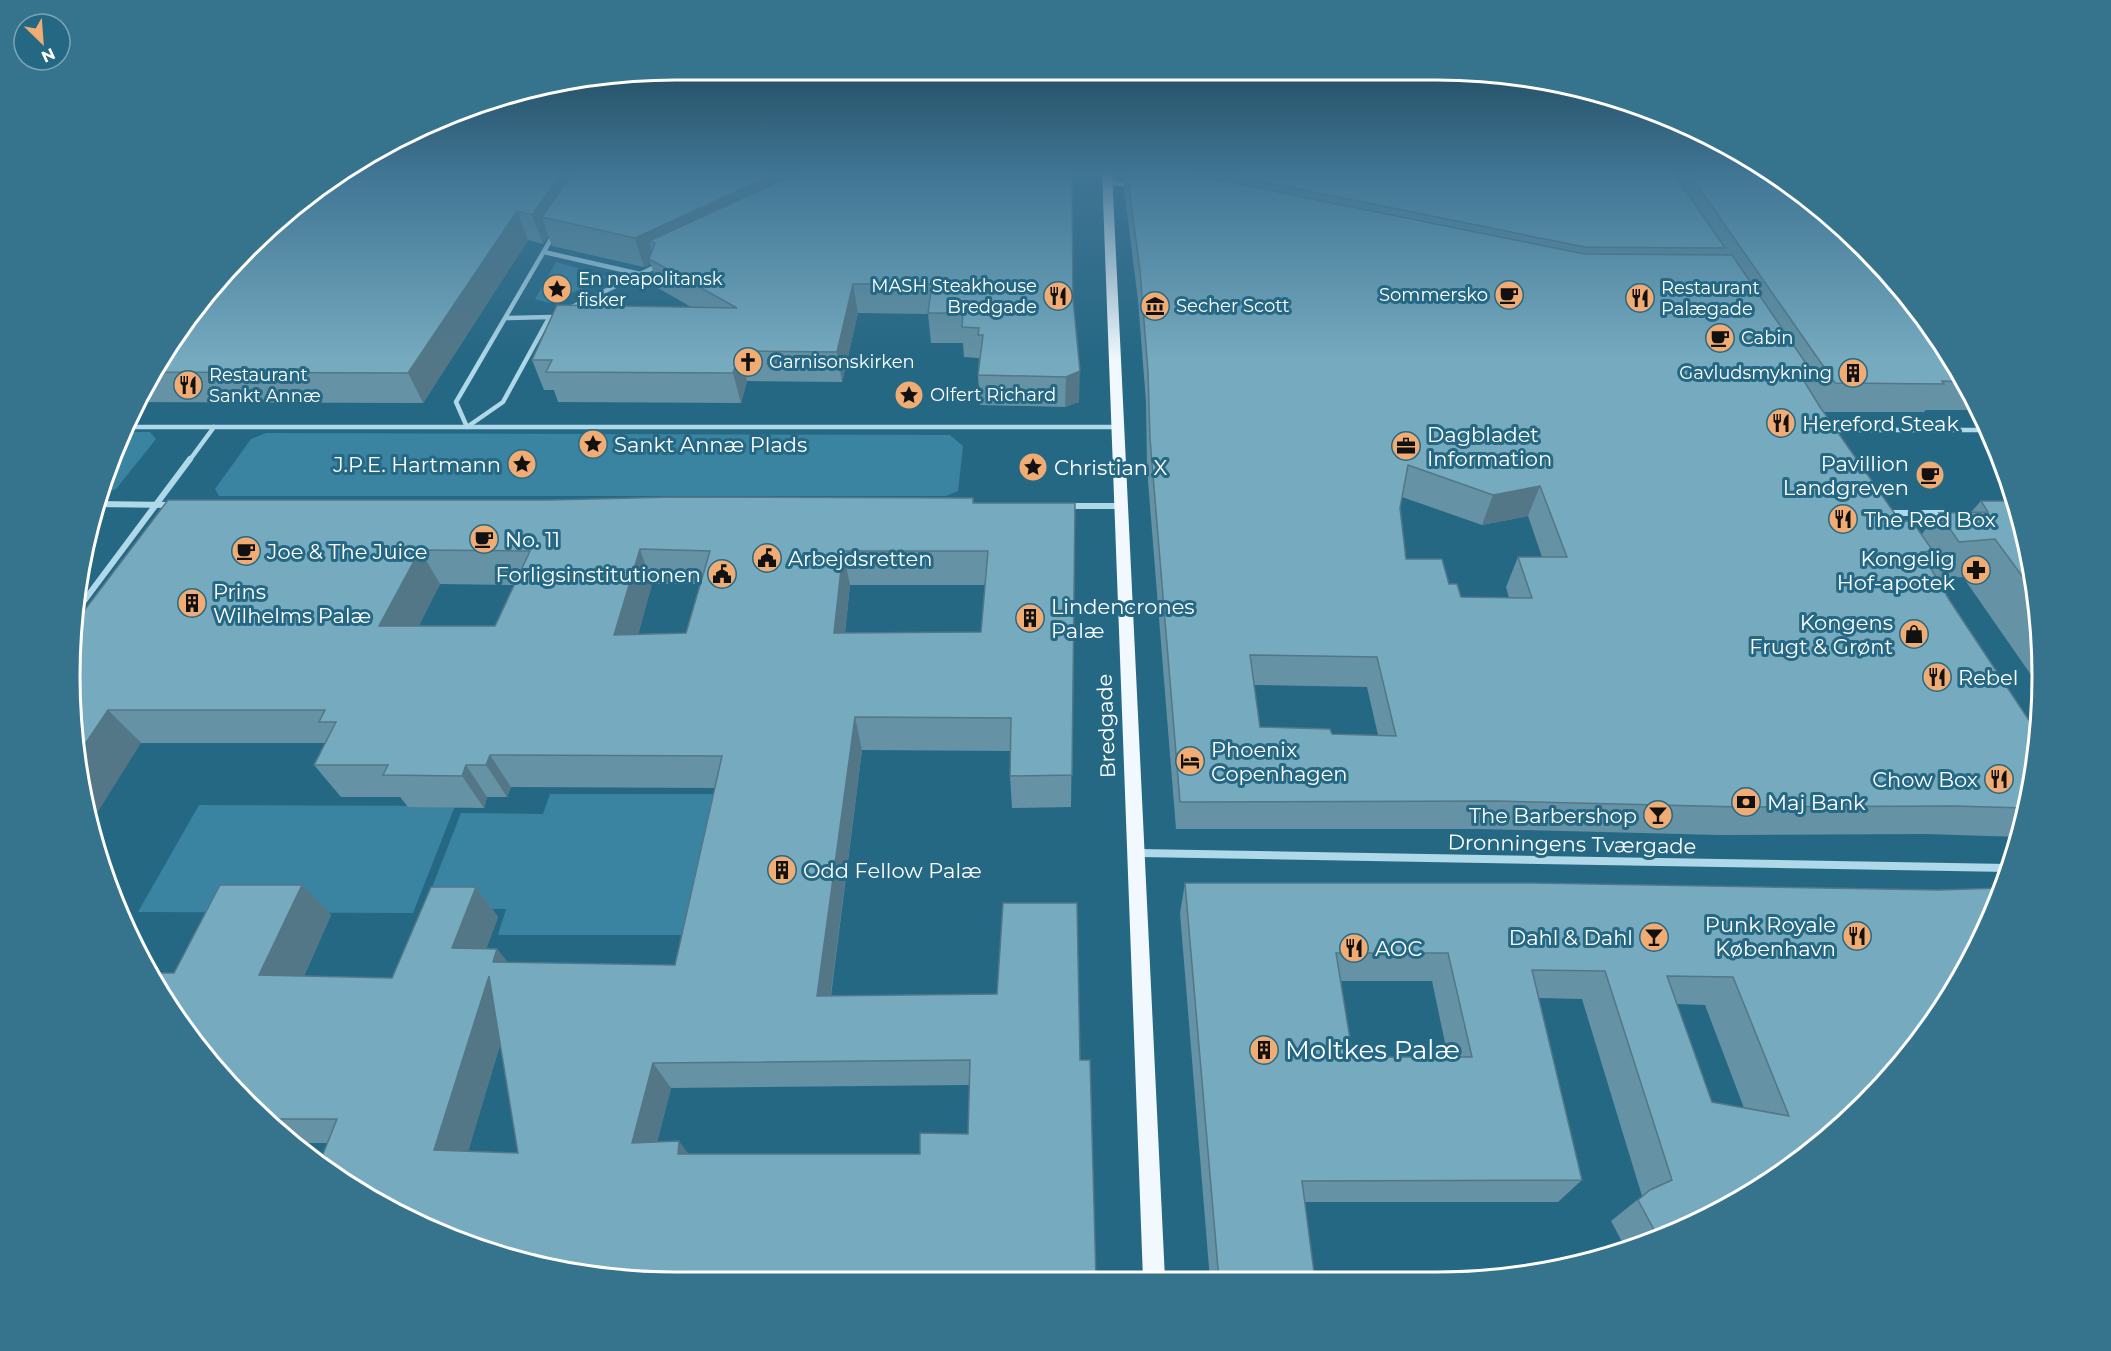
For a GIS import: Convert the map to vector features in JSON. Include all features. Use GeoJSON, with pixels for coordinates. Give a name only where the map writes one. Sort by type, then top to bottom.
{"type":"FeatureCollection","features":[{"type":"Feature","properties":{"kind":"main road","name":"Bredgade"},"geometry":{"type":"LineString","coordinates":[[1109,235],[1154,1272]]}},
{"type":"Feature","properties":{"kind":"main road"},"geometry":{"type":"LineString","coordinates":[[1817,424],[1831,446]]}},
{"type":"Feature","properties":{"kind":"street"},"geometry":{"type":"LineString","coordinates":[[467,427],[456,402],[553,235]]}},
{"type":"Feature","properties":{"kind":"street"},"geometry":{"type":"LineString","coordinates":[[544,252],[641,274]]}},
{"type":"Feature","properties":{"kind":"street"},"geometry":{"type":"LineString","coordinates":[[507,318],[549,318],[662,264]]}},
{"type":"Feature","properties":{"kind":"street"},"geometry":{"type":"LineString","coordinates":[[467,427],[503,402],[549,318]]}},
{"type":"Feature","properties":{"kind":"street"},"geometry":{"type":"LineString","coordinates":[[1817,424],[1978,430]]}},
{"type":"Feature","properties":{"kind":"street"},"geometry":{"type":"LineString","coordinates":[[134,427],[1117,427]]}},
{"type":"Feature","properties":{"kind":"street"},"geometry":{"type":"LineString","coordinates":[[85,600],[214,427]]}},
{"type":"Feature","properties":{"kind":"street"},"geometry":{"type":"LineString","coordinates":[[105,504],[180,505]]}},
{"type":"Feature","properties":{"kind":"street"},"geometry":{"type":"LineString","coordinates":[[1061,506],[1121,506]]}},
{"type":"Feature","properties":{"kind":"street"},"geometry":{"type":"LineString","coordinates":[[1877,518],[1958,513]]}},
{"type":"Feature","properties":{"kind":"street","name":"Dronningens Tværgade"},"geometry":{"type":"LineString","coordinates":[[1135,853],[2000,868]]}},
{"type":"Feature","properties":{"kind":"shaded area"},"geometry":{"type":"Polygon","coordinates":[[[556,262],[608,277],[549,303],[535,299],[556,262]]]}},
{"type":"Feature","properties":{"kind":"shaded area"},"geometry":{"type":"Polygon","coordinates":[[[132,432],[150,432],[156,439],[116,489],[109,492],[132,432]]]}},
{"type":"Feature","properties":{"kind":"shaded area"},"geometry":{"type":"Polygon","coordinates":[[[266,433],[950,435],[963,446],[958,491],[946,496],[219,496],[215,489],[251,439],[266,433]]]}},
{"type":"Feature","properties":{"kind":"shaded area"},"geometry":{"type":"Polygon","coordinates":[[[550,794],[730,794],[699,935],[498,935],[506,909],[424,908],[461,813],[543,814],[550,794]]]}},
{"type":"Feature","properties":{"kind":"shaded area"},"geometry":{"type":"Polygon","coordinates":[[[199,805],[455,806],[413,913],[138,912],[199,805]]]}},
{"type":"Feature","properties":{"kind":"building"},"geometry":{"type":"Polygon","coordinates":[[[274,235],[501,235],[408,373],[162,372],[180,344],[227,283],[274,235]]]}},
{"type":"Feature","properties":{"kind":"building"},"geometry":{"type":"Polygon","coordinates":[[[622,235],[641,235],[635,238],[622,235]]]}},
{"type":"Feature","properties":{"kind":"building"},"geometry":{"type":"Polygon","coordinates":[[[662,235],[1072,235],[1073,299],[1080,371],[1066,377],[978,375],[983,335],[978,335],[979,328],[962,327],[963,313],[928,313],[932,284],[853,284],[837,352],[740,351],[733,373],[546,372],[552,360],[532,360],[557,305],[737,308],[649,259],[655,243],[649,241],[662,235]]]}},
{"type":"Feature","properties":{"kind":"building"},"geometry":{"type":"Polygon","coordinates":[[[1135,235],[1490,235],[1584,254],[1732,255],[1818,381],[1804,381],[1820,407],[1900,521],[1912,521],[1933,551],[1921,552],[1950,601],[2029,721],[2016,808],[1742,807],[1496,801],[1180,802],[1150,439],[1148,371],[1135,235]],[[1408,465],[1400,508],[1406,559],[1442,559],[1449,584],[1457,584],[1461,597],[1532,598],[1518,557],[1567,557],[1540,486],[1493,495],[1408,465]],[[1250,655],[1260,727],[1330,729],[1332,734],[1396,736],[1377,657],[1250,655]]]}},
{"type":"Feature","properties":{"kind":"building"},"geometry":{"type":"Polygon","coordinates":[[[1526,235],[1716,235],[1725,248],[1585,247],[1526,235]]]}},
{"type":"Feature","properties":{"kind":"building"},"geometry":{"type":"Polygon","coordinates":[[[1732,235],[1837,235],[1884,283],[1931,344],[1954,382],[1942,381],[1944,384],[1835,383],[1732,235]]]}},
{"type":"Feature","properties":{"kind":"building"},"geometry":{"type":"Polygon","coordinates":[[[675,497],[973,498],[973,503],[1075,503],[1072,775],[1010,776],[1011,718],[855,717],[817,996],[997,994],[1003,903],[1077,903],[1080,1060],[1090,1060],[1096,1272],[666,1271],[559,1260],[484,1240],[447,1226],[377,1192],[323,1155],[337,1119],[278,1119],[227,1068],[180,1007],[158,973],[174,973],[220,885],[302,885],[259,975],[392,978],[431,887],[476,887],[452,948],[497,949],[493,962],[675,965],[722,756],[490,755],[486,765],[466,765],[462,776],[383,775],[388,765],[314,765],[336,722],[319,722],[325,710],[108,710],[84,745],[80,676],[84,611],[168,500],[549,500],[675,497]],[[640,549],[614,635],[686,633],[710,551],[640,549]],[[420,550],[379,626],[495,626],[530,551],[420,550]],[[843,551],[834,633],[981,632],[988,551],[843,551]],[[489,976],[434,1150],[518,1153],[489,976]],[[970,1060],[653,1063],[632,1143],[679,1141],[678,1154],[920,1154],[920,1133],[968,1134],[970,1060]]]}},
{"type":"Feature","properties":{"kind":"building"},"geometry":{"type":"Polygon","coordinates":[[[1981,501],[2005,501],[2023,577],[1995,539],[1959,542],[1939,513],[1988,512],[1981,501]]]}},
{"type":"Feature","properties":{"kind":"building"},"geometry":{"type":"Polygon","coordinates":[[[1185,883],[1533,883],[1939,890],[1992,888],[1970,939],[1931,1007],[1884,1068],[1857,1097],[1828,1124],[1767,1171],[1733,1192],[1664,1226],[1654,1230],[1638,1200],[1650,1190],[1672,1180],[1605,971],[1532,970],[1582,1180],[1302,1181],[1314,1272],[1218,1272],[1185,883]],[[1336,953],[1353,1057],[1472,1057],[1448,953],[1336,953]],[[1667,976],[1712,1102],[1789,1116],[1733,977],[1667,976]]]}},
{"type":"Feature","properties":{"kind":"place","name":"En neapolitansk fisker"},"geometry":{"type":"Point","coordinates":[557,289]}},
{"type":"Feature","properties":{"kind":"place","name":"Sommersko"},"geometry":{"type":"Point","coordinates":[1509,295]}},
{"type":"Feature","properties":{"kind":"place","name":"MASH Steakhouse Bredgade"},"geometry":{"type":"Point","coordinates":[1058,296]}},
{"type":"Feature","properties":{"kind":"place","name":"Restaurant Palægade"},"geometry":{"type":"Point","coordinates":[1640,298]}},
{"type":"Feature","properties":{"kind":"place","name":"Secher Scott"},"geometry":{"type":"Point","coordinates":[1155,306]}},
{"type":"Feature","properties":{"kind":"place","name":"Cabin"},"geometry":{"type":"Point","coordinates":[1720,338]}},
{"type":"Feature","properties":{"kind":"place","name":"Garnisonskirken"},"geometry":{"type":"Point","coordinates":[748,362]}},
{"type":"Feature","properties":{"kind":"place","name":"Gavludsmykning"},"geometry":{"type":"Point","coordinates":[1853,373]}},
{"type":"Feature","properties":{"kind":"place","name":"Restaurant Sankt Annæ"},"geometry":{"type":"Point","coordinates":[188,385]}},
{"type":"Feature","properties":{"kind":"place","name":"Olfert Richard"},"geometry":{"type":"Point","coordinates":[909,395]}},
{"type":"Feature","properties":{"kind":"place","name":"Hereford Steak"},"geometry":{"type":"Point","coordinates":[1781,423]}},
{"type":"Feature","properties":{"kind":"place","name":"Sankt Annæ Plads"},"geometry":{"type":"Point","coordinates":[593,444]}},
{"type":"Feature","properties":{"kind":"place","name":"Dagbladet Information"},"geometry":{"type":"Point","coordinates":[1406,446]}},
{"type":"Feature","properties":{"kind":"place","name":"J.P.E. Hartmann"},"geometry":{"type":"Point","coordinates":[522,464]}},
{"type":"Feature","properties":{"kind":"place","name":"Christian X"},"geometry":{"type":"Point","coordinates":[1033,467]}},
{"type":"Feature","properties":{"kind":"place","name":"Pavillion Landgreven"},"geometry":{"type":"Point","coordinates":[1930,475]}},
{"type":"Feature","properties":{"kind":"place","name":"The Red Box"},"geometry":{"type":"Point","coordinates":[1843,519]}},
{"type":"Feature","properties":{"kind":"place","name":"No. 11"},"geometry":{"type":"Point","coordinates":[484,539]}},
{"type":"Feature","properties":{"kind":"place","name":"Joe & The Juice"},"geometry":{"type":"Point","coordinates":[246,551]}},
{"type":"Feature","properties":{"kind":"place","name":"Arbejdsretten"},"geometry":{"type":"Point","coordinates":[767,558]}},
{"type":"Feature","properties":{"kind":"place","name":"Kongelig Hof-apotek"},"geometry":{"type":"Point","coordinates":[1976,570]}},
{"type":"Feature","properties":{"kind":"place","name":"Forligsinstitutionen"},"geometry":{"type":"Point","coordinates":[722,574]}},
{"type":"Feature","properties":{"kind":"place","name":"Prins Wilhelms Palæ"},"geometry":{"type":"Point","coordinates":[192,603]}},
{"type":"Feature","properties":{"kind":"place","name":"Lindencrones Palæ"},"geometry":{"type":"Point","coordinates":[1030,618]}},
{"type":"Feature","properties":{"kind":"place","name":"Kongens Frugt & Grønt"},"geometry":{"type":"Point","coordinates":[1914,634]}},
{"type":"Feature","properties":{"kind":"place","name":"Rebel"},"geometry":{"type":"Point","coordinates":[1937,677]}},
{"type":"Feature","properties":{"kind":"place","name":"Phoenix Copenhagen"},"geometry":{"type":"Point","coordinates":[1190,761]}},
{"type":"Feature","properties":{"kind":"place","name":"Chow Box"},"geometry":{"type":"Point","coordinates":[1999,779]}},
{"type":"Feature","properties":{"kind":"place","name":"Maj Bank"},"geometry":{"type":"Point","coordinates":[1746,802]}},
{"type":"Feature","properties":{"kind":"place","name":"The Barbershop"},"geometry":{"type":"Point","coordinates":[1658,815]}},
{"type":"Feature","properties":{"kind":"place","name":"Odd Fellow Palæ"},"geometry":{"type":"Point","coordinates":[782,870]}},
{"type":"Feature","properties":{"kind":"place","name":"Punk Royale København"},"geometry":{"type":"Point","coordinates":[1857,936]}},
{"type":"Feature","properties":{"kind":"place","name":"Dahl & Dahl"},"geometry":{"type":"Point","coordinates":[1654,937]}},
{"type":"Feature","properties":{"kind":"place","name":"AOC"},"geometry":{"type":"Point","coordinates":[1354,948]}},
{"type":"Feature","properties":{"kind":"place","name":"Moltkes Palæ"},"geometry":{"type":"Point","coordinates":[1264,1050]}}]}
